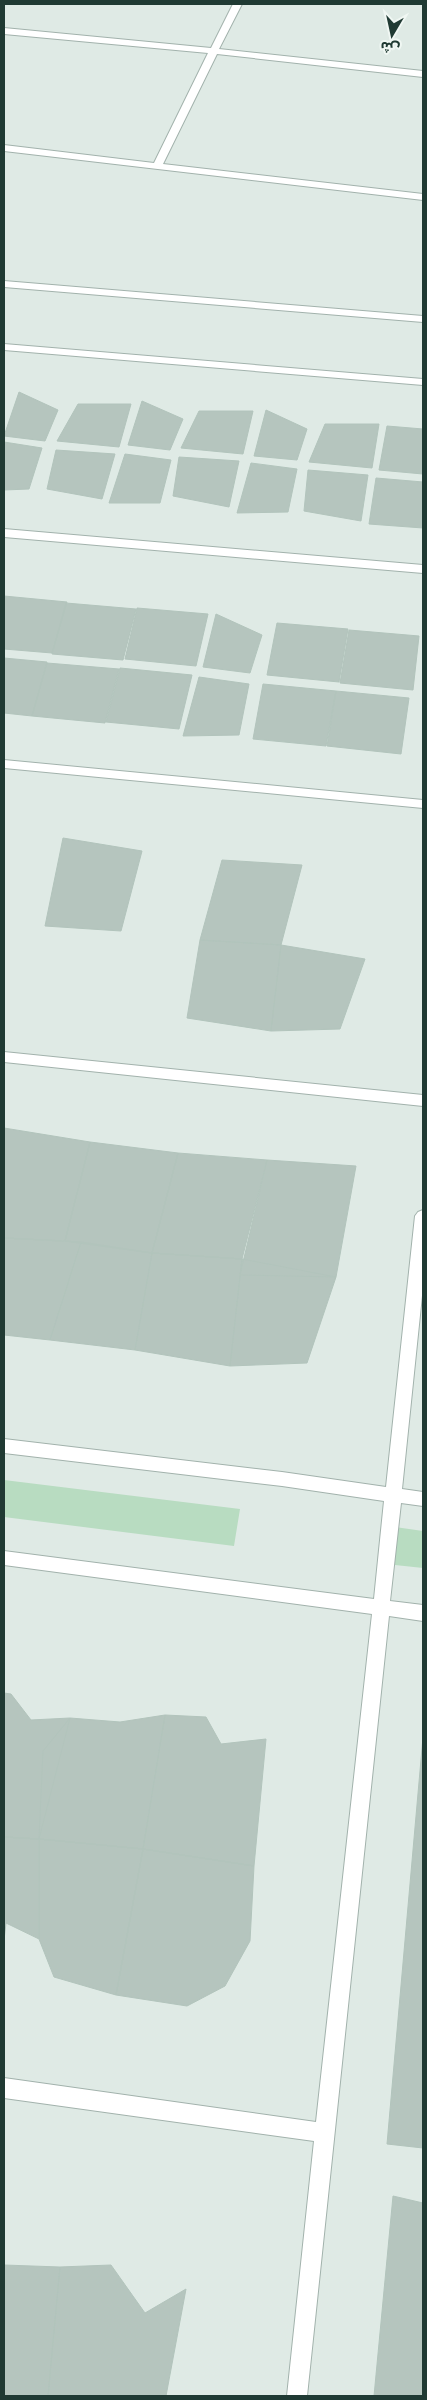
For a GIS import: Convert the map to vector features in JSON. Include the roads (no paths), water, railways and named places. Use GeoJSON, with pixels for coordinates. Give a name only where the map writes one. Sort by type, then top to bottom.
{"type":"FeatureCollection","features":[{"type":"Feature","properties":{"kind":"street"},"geometry":{"type":"LineString","coordinates":[[157,166],[237,4]]}},
{"type":"Feature","properties":{"kind":"street"},"geometry":{"type":"LineString","coordinates":[[4,31],[214,51],[423,74]]}},
{"type":"Feature","properties":{"kind":"street"},"geometry":{"type":"LineString","coordinates":[[4,148],[423,197]]}},
{"type":"Feature","properties":{"kind":"street"},"geometry":{"type":"LineString","coordinates":[[4,284],[423,319]]}},
{"type":"Feature","properties":{"kind":"street"},"geometry":{"type":"LineString","coordinates":[[4,347],[423,382]]}},
{"type":"Feature","properties":{"kind":"street"},"geometry":{"type":"LineString","coordinates":[[4,533],[423,569]]}},
{"type":"Feature","properties":{"kind":"street"},"geometry":{"type":"LineString","coordinates":[[4,764],[423,804]]}},
{"type":"Feature","properties":{"kind":"street"},"geometry":{"type":"LineString","coordinates":[[4,1057],[423,1101]]}},
{"type":"Feature","properties":{"kind":"street"},"geometry":{"type":"LineString","coordinates":[[297,2396],[423,1216]]}},
{"type":"Feature","properties":{"kind":"street"},"geometry":{"type":"LineString","coordinates":[[4,1446],[423,1499]]}},
{"type":"Feature","properties":{"kind":"street"},"geometry":{"type":"LineString","coordinates":[[4,1558],[423,1612]]}},
{"type":"Feature","properties":{"kind":"street"},"geometry":{"type":"LineString","coordinates":[[4,2088],[325,2133]]}}]}
